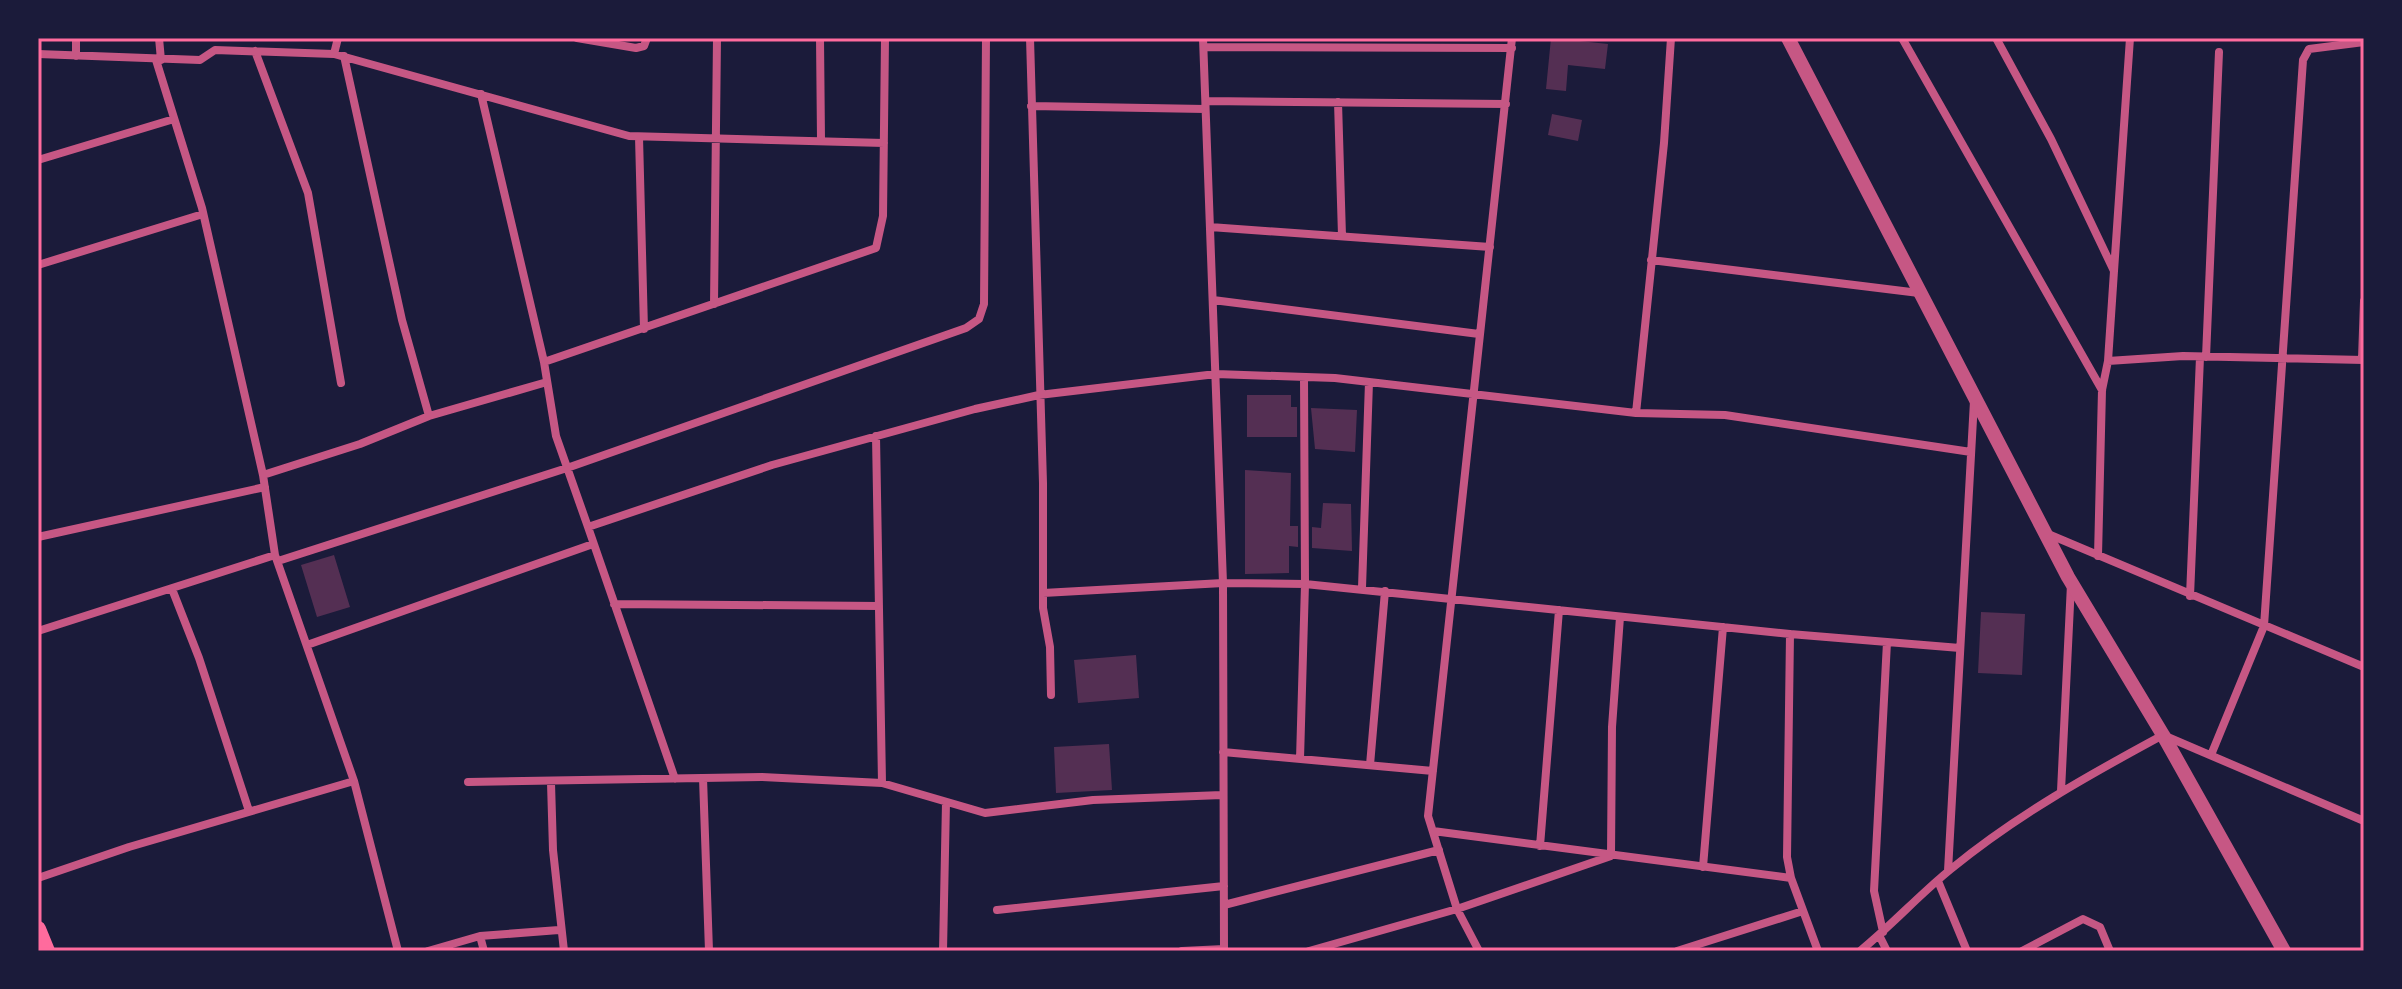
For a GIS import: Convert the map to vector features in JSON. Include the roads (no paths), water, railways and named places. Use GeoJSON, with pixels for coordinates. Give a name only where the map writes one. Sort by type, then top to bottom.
{"type":"FeatureCollection","features":[{"type":"Feature","properties":{"kind":"main road"},"geometry":{"type":"LineString","coordinates":[[38,929],[47,951]]}},
{"type":"Feature","properties":{"kind":"street"},"geometry":{"type":"LineString","coordinates":[[76,38],[76,56]]}},
{"type":"Feature","properties":{"kind":"street"},"geometry":{"type":"LineString","coordinates":[[159,38],[158,60],[203,214],[263,475],[276,558],[354,781],[398,951]]}},
{"type":"Feature","properties":{"kind":"street"},"geometry":{"type":"LineString","coordinates":[[215,50],[218,38]]}},
{"type":"Feature","properties":{"kind":"street"},"geometry":{"type":"LineString","coordinates":[[338,38],[339,55],[402,320],[429,416]]}},
{"type":"Feature","properties":{"kind":"street"},"geometry":{"type":"LineString","coordinates":[[577,38],[636,48],[644,46],[647,38]]}},
{"type":"Feature","properties":{"kind":"street"},"geometry":{"type":"LineString","coordinates":[[714,304],[717,38]]}},
{"type":"Feature","properties":{"kind":"street"},"geometry":{"type":"LineString","coordinates":[[820,38],[821,140]]}},
{"type":"Feature","properties":{"kind":"street"},"geometry":{"type":"LineString","coordinates":[[544,362],[876,248],[883,216],[885,38]]}},
{"type":"Feature","properties":{"kind":"street"},"geometry":{"type":"LineString","coordinates":[[38,631],[567,468],[966,328],[979,319],[984,304],[986,38]]}},
{"type":"Feature","properties":{"kind":"street"},"geometry":{"type":"LineString","coordinates":[[1030,38],[1043,593],[1051,695]]}},
{"type":"Feature","properties":{"kind":"street"},"geometry":{"type":"LineString","coordinates":[[1636,413],[1664,143],[1671,38]]}},
{"type":"Feature","properties":{"kind":"street"},"geometry":{"type":"LineString","coordinates":[[1788,38],[2071,583],[2163,735],[2284,951]]}},
{"type":"Feature","properties":{"kind":"street"},"geometry":{"type":"LineString","coordinates":[[1902,38],[2102,390]]}},
{"type":"Feature","properties":{"kind":"street"},"geometry":{"type":"LineString","coordinates":[[1996,38],[2051,139],[2114,271]]}},
{"type":"Feature","properties":{"kind":"street"},"geometry":{"type":"LineString","coordinates":[[2098,556],[2102,390],[2108,361],[2130,38]]}},
{"type":"Feature","properties":{"kind":"street"},"geometry":{"type":"LineString","coordinates":[[2211,755],[2264,626],[2303,60],[2318,41],[2364,42]]}},
{"type":"Feature","properties":{"kind":"street"},"geometry":{"type":"LineString","coordinates":[[1182,951],[1224,950],[1223,583],[1204,43],[1512,43],[1428,816],[1457,909],[1479,951]]}},
{"type":"Feature","properties":{"kind":"street"},"geometry":{"type":"LineString","coordinates":[[38,54],[158,60],[200,60],[215,50],[339,55],[639,137],[671,139],[716,136],[884,143]]}},
{"type":"Feature","properties":{"kind":"street"},"geometry":{"type":"LineString","coordinates":[[255,51],[308,193],[341,383]]}},
{"type":"Feature","properties":{"kind":"street"},"geometry":{"type":"LineString","coordinates":[[2190,596],[2219,52]]}},
{"type":"Feature","properties":{"kind":"street"},"geometry":{"type":"LineString","coordinates":[[481,94],[544,362],[556,436],[675,779]]}},
{"type":"Feature","properties":{"kind":"street"},"geometry":{"type":"LineString","coordinates":[[1031,106],[1338,102],[1506,104]]}},
{"type":"Feature","properties":{"kind":"street"},"geometry":{"type":"LineString","coordinates":[[1338,102],[1342,236]]}},
{"type":"Feature","properties":{"kind":"street"},"geometry":{"type":"LineString","coordinates":[[38,160],[174,119]]}},
{"type":"Feature","properties":{"kind":"street"},"geometry":{"type":"LineString","coordinates":[[639,137],[644,329]]}},
{"type":"Feature","properties":{"kind":"street"},"geometry":{"type":"LineString","coordinates":[[38,265],[203,214]]}},
{"type":"Feature","properties":{"kind":"street"},"geometry":{"type":"LineString","coordinates":[[1210,227],[1490,247]]}},
{"type":"Feature","properties":{"kind":"street"},"geometry":{"type":"LineString","coordinates":[[1651,260],[1919,293]]}},
{"type":"Feature","properties":{"kind":"street"},"geometry":{"type":"LineString","coordinates":[[1213,300],[1479,334]]}},
{"type":"Feature","properties":{"kind":"street"},"geometry":{"type":"LineString","coordinates":[[2108,361],[2203,357],[2363,360],[2364,301]]}},
{"type":"Feature","properties":{"kind":"street"},"geometry":{"type":"LineString","coordinates":[[588,527],[772,465],[1039,395],[1216,374],[1369,382],[1636,413],[1725,415],[1971,452]]}},
{"type":"Feature","properties":{"kind":"street"},"geometry":{"type":"LineString","coordinates":[[1300,759],[1305,584],[1304,377]]}},
{"type":"Feature","properties":{"kind":"street"},"geometry":{"type":"LineString","coordinates":[[263,475],[360,444],[429,416],[547,382]]}},
{"type":"Feature","properties":{"kind":"street"},"geometry":{"type":"LineString","coordinates":[[1362,588],[1369,382]]}},
{"type":"Feature","properties":{"kind":"street"},"geometry":{"type":"LineString","coordinates":[[1948,871],[1974,399]]}},
{"type":"Feature","properties":{"kind":"street"},"geometry":{"type":"LineString","coordinates":[[876,436],[882,783]]}},
{"type":"Feature","properties":{"kind":"street"},"geometry":{"type":"LineString","coordinates":[[38,537],[265,487]]}},
{"type":"Feature","properties":{"kind":"street"},"geometry":{"type":"LineString","coordinates":[[2044,532],[2364,667]]}},
{"type":"Feature","properties":{"kind":"street"},"geometry":{"type":"LineString","coordinates":[[307,645],[593,544]]}},
{"type":"Feature","properties":{"kind":"street"},"geometry":{"type":"LineString","coordinates":[[1043,593],[1223,583],[1305,584],[1790,634],[1960,648]]}},
{"type":"Feature","properties":{"kind":"street"},"geometry":{"type":"LineString","coordinates":[[2061,791],[2071,583]]}},
{"type":"Feature","properties":{"kind":"street"},"geometry":{"type":"LineString","coordinates":[[172,589],[199,658],[249,811]]}},
{"type":"Feature","properties":{"kind":"street"},"geometry":{"type":"LineString","coordinates":[[1370,765],[1385,591]]}},
{"type":"Feature","properties":{"kind":"street"},"geometry":{"type":"LineString","coordinates":[[614,604],[879,606]]}},
{"type":"Feature","properties":{"kind":"street"},"geometry":{"type":"LineString","coordinates":[[1540,846],[1559,610]]}},
{"type":"Feature","properties":{"kind":"street"},"geometry":{"type":"LineString","coordinates":[[1611,856],[1612,727],[1620,617]]}},
{"type":"Feature","properties":{"kind":"street"},"geometry":{"type":"LineString","coordinates":[[1703,867],[1723,627]]}},
{"type":"Feature","properties":{"kind":"street"},"geometry":{"type":"LineString","coordinates":[[1790,634],[1786,787],[1791,878],[1818,951]]}},
{"type":"Feature","properties":{"kind":"street"},"geometry":{"type":"LineString","coordinates":[[1887,642],[1874,891],[1887,951]]}},
{"type":"Feature","properties":{"kind":"street"},"geometry":{"type":"LineString","coordinates":[[2163,735],[2364,821]]}},
{"type":"Feature","properties":{"kind":"street"},"geometry":{"type":"LineString","coordinates":[[1860,951],[1948,871],[2061,791],[2163,735]]}},
{"type":"Feature","properties":{"kind":"street"},"geometry":{"type":"LineString","coordinates":[[1223,752],[1433,771]]}},
{"type":"Feature","properties":{"kind":"street"},"geometry":{"type":"LineString","coordinates":[[468,782],[551,783],[703,778],[882,783],[985,813],[1093,800],[1222,795]]}},
{"type":"Feature","properties":{"kind":"street"},"geometry":{"type":"LineString","coordinates":[[703,778],[709,951]]}},
{"type":"Feature","properties":{"kind":"street"},"geometry":{"type":"LineString","coordinates":[[38,878],[354,781]]}},
{"type":"Feature","properties":{"kind":"street"},"geometry":{"type":"LineString","coordinates":[[551,783],[559,930],[564,951]]}},
{"type":"Feature","properties":{"kind":"street"},"geometry":{"type":"LineString","coordinates":[[943,951],[946,802]]}},
{"type":"Feature","properties":{"kind":"street"},"geometry":{"type":"LineString","coordinates":[[1433,831],[1791,878]]}},
{"type":"Feature","properties":{"kind":"street"},"geometry":{"type":"LineString","coordinates":[[1224,905],[1439,850]]}},
{"type":"Feature","properties":{"kind":"street"},"geometry":{"type":"LineString","coordinates":[[1309,951],[1457,909],[1611,856]]}},
{"type":"Feature","properties":{"kind":"street"},"geometry":{"type":"LineString","coordinates":[[1938,881],[1967,951]]}},
{"type":"Feature","properties":{"kind":"street"},"geometry":{"type":"LineString","coordinates":[[997,910],[1224,886]]}},
{"type":"Feature","properties":{"kind":"street"},"geometry":{"type":"LineString","coordinates":[[1677,951],[1803,911]]}},
{"type":"Feature","properties":{"kind":"street"},"geometry":{"type":"LineString","coordinates":[[2022,951],[2083,919],[2092,920],[2100,927],[2110,951]]}},
{"type":"Feature","properties":{"kind":"street"},"geometry":{"type":"LineString","coordinates":[[428,951],[480,936],[559,930]]}},
{"type":"Feature","properties":{"kind":"street"},"geometry":{"type":"LineString","coordinates":[[480,936],[484,951]]}}]}
